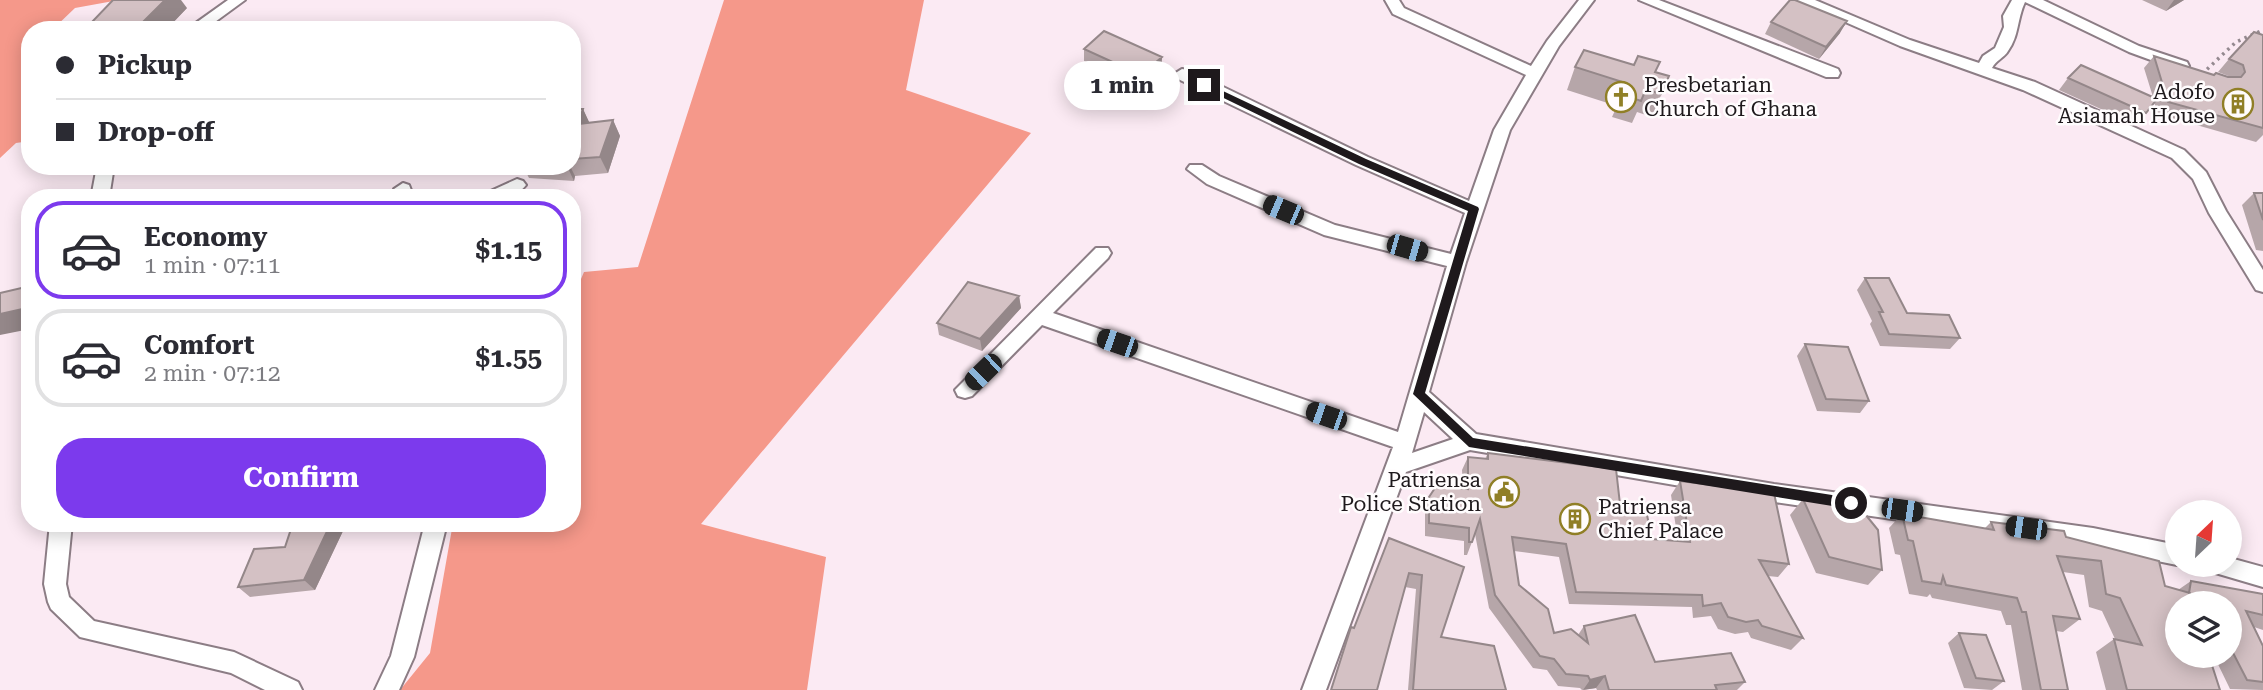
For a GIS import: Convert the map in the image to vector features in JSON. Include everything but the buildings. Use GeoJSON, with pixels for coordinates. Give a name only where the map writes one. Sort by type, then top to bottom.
{"type":"FeatureCollection","features":[{"type":"Feature","properties":{"kind":"street"},"geometry":{"type":"LineString","coordinates":[[206,21],[238,0]]}},
{"type":"Feature","properties":{"kind":"street"},"geometry":{"type":"LineString","coordinates":[[1392,0],[1398,11],[1536,74]]}},
{"type":"Feature","properties":{"kind":"street"},"geometry":{"type":"LineString","coordinates":[[1314,690],[1398,466],[1457,262],[1502,130],[1552,44],[1587,0]]}},
{"type":"Feature","properties":{"kind":"street"},"geometry":{"type":"LineString","coordinates":[[1646,0],[1832,73]]}},
{"type":"Feature","properties":{"kind":"street"},"geometry":{"type":"LineString","coordinates":[[1802,0],[1905,43],[2029,86],[2184,159],[2200,176],[2218,213],[2263,285]]}},
{"type":"Feature","properties":{"kind":"street"},"geometry":{"type":"LineString","coordinates":[[1983,70],[1989,59],[2001,51],[2012,27],[2011,16],[2019,0]]}},
{"type":"Feature","properties":{"kind":"street"},"geometry":{"type":"LineString","coordinates":[[2031,0],[2134,49],[2202,74]]}},
{"type":"Feature","properties":{"kind":"street"},"geometry":{"type":"LineString","coordinates":[[1182,74],[1363,162],[1474,209]]}},
{"type":"Feature","properties":{"kind":"street"},"geometry":{"type":"LineString","coordinates":[[1196,169],[1213,180],[1330,230],[1457,262]]}},
{"type":"Feature","properties":{"kind":"street"},"geometry":{"type":"LineString","coordinates":[[509,189],[517,185]]}},
{"type":"Feature","properties":{"kind":"street"},"geometry":{"type":"LineString","coordinates":[[965,390],[1102,253]]}},
{"type":"Feature","properties":{"kind":"street"},"geometry":{"type":"LineString","coordinates":[[1039,316],[1405,443]]}},
{"type":"Feature","properties":{"kind":"street"},"geometry":{"type":"LineString","coordinates":[[1418,394],[1469,442]]}},
{"type":"Feature","properties":{"kind":"street"},"geometry":{"type":"LineString","coordinates":[[1398,466],[1469,442],[1774,493],[2093,538],[2165,553]]}},
{"type":"Feature","properties":{"kind":"street"},"geometry":{"type":"LineString","coordinates":[[60,532],[55,584],[59,602],[88,630],[234,663],[289,690]]}},
{"type":"Feature","properties":{"kind":"street"},"geometry":{"type":"LineString","coordinates":[[387,690],[402,657],[434,532]]}},
{"type":"Feature","properties":{"kind":"street"},"geometry":{"type":"LineString","coordinates":[[2242,571],[2263,577]]}},
{"type":"Feature","properties":{"kind":"path"},"geometry":{"type":"LineString","coordinates":[[2202,74],[2236,42],[2263,30]]}},
{"type":"Feature","properties":{"kind":"shaded area"},"geometry":{"type":"Polygon","coordinates":[[[0,0],[119,0],[75,8],[61,21],[21,21],[21,142],[16,143],[0,158],[0,0]]]}},
{"type":"Feature","properties":{"kind":"shaded area"},"geometry":{"type":"Polygon","coordinates":[[[724,0],[924,0],[906,90],[1031,133],[701,524],[826,557],[807,690],[400,690],[430,653],[451,532],[581,532],[581,279],[584,272],[638,267],[724,0]]]}},
{"type":"Feature","properties":{"kind":"place","name":"Presbetarian Church of Ghana"},"geometry":{"type":"Point","coordinates":[1621,97]}},
{"type":"Feature","properties":{"kind":"place","name":"Adofo Asiamah House"},"geometry":{"type":"Point","coordinates":[2238,104]}},
{"type":"Feature","properties":{"kind":"place","name":"Patriensa Police Station"},"geometry":{"type":"Point","coordinates":[1504,492]}},
{"type":"Feature","properties":{"kind":"place","name":"Patriensa Chief Palace"},"geometry":{"type":"Point","coordinates":[1575,519]}},
{"type":"Feature","properties":{"kind":"route"},"geometry":{"type":"LineString","coordinates":[[1204,85],[1363,162],[1474,209],[1418,394],[1469,442],[1774,493],[1851,503]]}}]}
